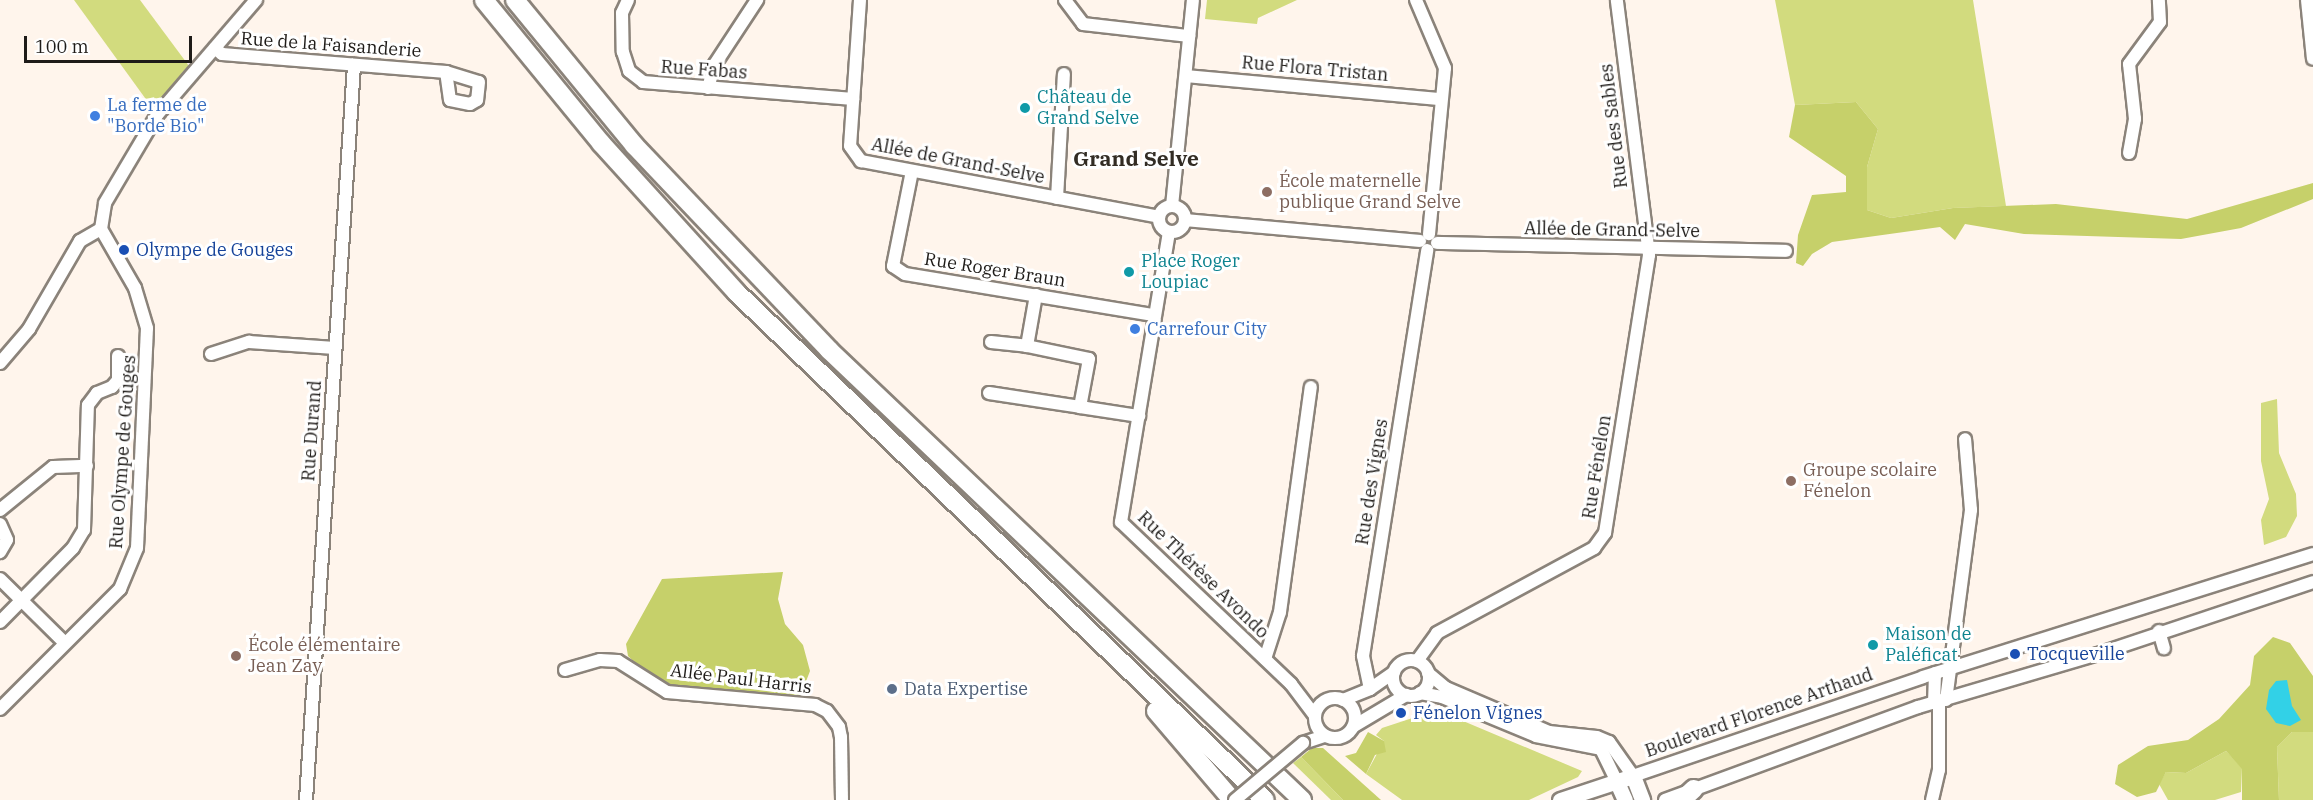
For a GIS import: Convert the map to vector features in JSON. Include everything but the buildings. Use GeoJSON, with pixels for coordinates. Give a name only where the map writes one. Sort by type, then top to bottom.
{"type":"FeatureCollection","features":[{"type":"Feature","properties":{"kind":"highway"},"geometry":{"type":"LineString","coordinates":[[484,0],[601,144],[736,292],[1265,800]]}},
{"type":"Feature","properties":{"kind":"highway"},"geometry":{"type":"LineString","coordinates":[[515,0],[634,145],[829,351],[1302,800]]}},
{"type":"Feature","properties":{"kind":"highway"},"geometry":{"type":"LineString","coordinates":[[1097,641],[1233,800]]}},
{"type":"Feature","properties":{"kind":"highway"},"geometry":{"type":"LineString","coordinates":[[1251,751],[1276,760],[1317,800]]}},
{"type":"Feature","properties":{"kind":"main road","name":"Boulevard Florence Arthaud"},"geometry":{"type":"LineString","coordinates":[[1560,800],[1633,776]]}},
{"type":"Feature","properties":{"kind":"main road"},"geometry":{"type":"LineString","coordinates":[[1633,776],[1642,800]]}},
{"type":"Feature","properties":{"kind":"main road"},"geometry":{"type":"LineString","coordinates":[[1616,780],[1625,800]]}},
{"type":"Feature","properties":{"kind":"street"},"geometry":{"type":"LineString","coordinates":[[0,363],[29,329],[80,241],[101,229],[105,203],[144,134],[256,0]]}},
{"type":"Feature","properties":{"kind":"street","name":"Rue Fabas"},"geometry":{"type":"LineString","coordinates":[[628,0],[621,30],[623,52],[635,77],[657,86],[853,99]]}},
{"type":"Feature","properties":{"kind":"street"},"geometry":{"type":"LineString","coordinates":[[708,88],[715,64],[757,0]]}},
{"type":"Feature","properties":{"kind":"street"},"geometry":{"type":"LineString","coordinates":[[853,99],[860,0]]}},
{"type":"Feature","properties":{"kind":"street"},"geometry":{"type":"LineString","coordinates":[[1065,0],[1083,24],[1190,36]]}},
{"type":"Feature","properties":{"kind":"street"},"geometry":{"type":"LineString","coordinates":[[1172,206],[1193,0]]}},
{"type":"Feature","properties":{"kind":"street","name":"Rue des Vignes"},"geometry":{"type":"LineString","coordinates":[[1370,689],[1363,656],[1428,242],[1444,62],[1416,0]]}},
{"type":"Feature","properties":{"kind":"street","name":"Rue des Sables"},"geometry":{"type":"LineString","coordinates":[[1617,0],[1648,248]]}},
{"type":"Feature","properties":{"kind":"street"},"geometry":{"type":"LineString","coordinates":[[2129,153],[2135,119],[2129,64],[2160,22],[2159,0]]}},
{"type":"Feature","properties":{"kind":"street"},"geometry":{"type":"LineString","coordinates":[[2307,0],[2313,59]]}},
{"type":"Feature","properties":{"kind":"street","name":"Rue de la Faisanderie"},"geometry":{"type":"LineString","coordinates":[[215,48],[222,54],[446,72]]}},
{"type":"Feature","properties":{"kind":"street","name":"Rue Durand"},"geometry":{"type":"LineString","coordinates":[[306,800],[354,65]]}},
{"type":"Feature","properties":{"kind":"street","name":"Allée de Grand-Selve"},"geometry":{"type":"LineString","coordinates":[[1057,198],[1064,74]]}},
{"type":"Feature","properties":{"kind":"street","name":"Rue Flora Tristan"},"geometry":{"type":"LineString","coordinates":[[1186,76],[1441,99]]}},
{"type":"Feature","properties":{"kind":"street","name":"Allée de Grand-Selve"},"geometry":{"type":"LineString","coordinates":[[853,99],[850,146],[854,156],[861,161],[1159,217]]}},
{"type":"Feature","properties":{"kind":"street","name":"Rue Roger Braun"},"geometry":{"type":"LineString","coordinates":[[912,171],[893,266],[905,274],[1154,315]]}},
{"type":"Feature","properties":{"kind":"street"},"geometry":{"type":"LineString","coordinates":[[1172,206],[1181,210],[1185,220],[1181,229],[1169,232],[1161,227],[1159,217],[1164,209],[1172,206]]}},
{"type":"Feature","properties":{"kind":"street","name":"Allée de Grand-Selve"},"geometry":{"type":"LineString","coordinates":[[1185,220],[1428,242],[1786,251]]}},
{"type":"Feature","properties":{"kind":"street","name":"Rue Olympe de Gouges"},"geometry":{"type":"LineString","coordinates":[[0,709],[120,589],[133,562],[138,536],[147,328],[135,288],[101,229]]}},
{"type":"Feature","properties":{"kind":"street","name":"Rue Thérèse Avondo"},"geometry":{"type":"LineString","coordinates":[[1169,232],[1121,522],[1265,659]]}},
{"type":"Feature","properties":{"kind":"street","name":"Rue Fénélon"},"geometry":{"type":"LineString","coordinates":[[1417,662],[1430,639],[1464,615],[1600,543],[1605,533],[1648,248]]}},
{"type":"Feature","properties":{"kind":"street"},"geometry":{"type":"LineString","coordinates":[[1027,346],[1036,295]]}},
{"type":"Feature","properties":{"kind":"street"},"geometry":{"type":"LineString","coordinates":[[211,354],[249,342],[335,348]]}},
{"type":"Feature","properties":{"kind":"street"},"geometry":{"type":"LineString","coordinates":[[992,342],[1027,346],[1089,359],[1080,407]]}},
{"type":"Feature","properties":{"kind":"street"},"geometry":{"type":"LineString","coordinates":[[0,622],[81,537],[86,518],[88,405],[97,393],[112,387],[118,380],[118,356]]}},
{"type":"Feature","properties":{"kind":"street"},"geometry":{"type":"LineString","coordinates":[[1311,387],[1280,612],[1265,659],[1292,684],[1325,736]]}},
{"type":"Feature","properties":{"kind":"street"},"geometry":{"type":"LineString","coordinates":[[989,393],[1139,416]]}},
{"type":"Feature","properties":{"kind":"street"},"geometry":{"type":"LineString","coordinates":[[1940,702],[1950,669],[1971,510],[1965,439]]}},
{"type":"Feature","properties":{"kind":"street"},"geometry":{"type":"LineString","coordinates":[[0,510],[53,467],[87,466]]}},
{"type":"Feature","properties":{"kind":"street"},"geometry":{"type":"LineString","coordinates":[[0,524],[7,540],[0,552]]}},
{"type":"Feature","properties":{"kind":"street","name":"Boulevard Florence Arthaud"},"geometry":{"type":"LineString","coordinates":[[1633,776],[1935,673],[2313,554]]}},
{"type":"Feature","properties":{"kind":"street"},"geometry":{"type":"LineString","coordinates":[[0,579],[65,643]]}},
{"type":"Feature","properties":{"kind":"street"},"geometry":{"type":"LineString","coordinates":[[1665,800],[1688,795],[1940,702],[2313,582]]}},
{"type":"Feature","properties":{"kind":"street"},"geometry":{"type":"LineString","coordinates":[[2159,631],[2164,648]]}},
{"type":"Feature","properties":{"kind":"street","name":"Allée Paul Harris"},"geometry":{"type":"LineString","coordinates":[[565,670],[600,660],[618,662],[666,692],[815,705],[827,711],[839,727],[842,800]]}},
{"type":"Feature","properties":{"kind":"street"},"geometry":{"type":"LineString","coordinates":[[1292,684],[1328,700],[1343,700],[1370,689],[1394,672],[1401,663],[1417,662],[1446,687],[1549,732],[1597,737],[1609,742],[1633,776]]}},
{"type":"Feature","properties":{"kind":"street"},"geometry":{"type":"LineString","coordinates":[[1394,672],[1395,686],[1406,695]]}},
{"type":"Feature","properties":{"kind":"street"},"geometry":{"type":"LineString","coordinates":[[1420,693],[1428,684],[1428,673]]}},
{"type":"Feature","properties":{"kind":"street"},"geometry":{"type":"LineString","coordinates":[[1932,800],[1939,770],[1940,702],[1935,673]]}},
{"type":"Feature","properties":{"kind":"street"},"geometry":{"type":"LineString","coordinates":[[1303,743],[1325,736],[1342,737],[1354,726],[1406,695],[1420,693],[1442,697],[1536,736],[1596,747],[1605,753],[1616,780]]}},
{"type":"Feature","properties":{"kind":"street"},"geometry":{"type":"LineString","coordinates":[[1233,800],[1303,743],[1316,720],[1319,706],[1328,700]]}},
{"type":"Feature","properties":{"kind":"street"},"geometry":{"type":"LineString","coordinates":[[1343,700],[1353,709],[1354,726]]}},
{"type":"Feature","properties":{"kind":"green space"},"geometry":{"type":"Polygon","coordinates":[[[74,0],[140,0],[189,66],[153,109],[74,0]]]}},
{"type":"Feature","properties":{"kind":"green space"},"geometry":{"type":"Polygon","coordinates":[[[1207,0],[1297,0],[1258,18],[1257,24],[1205,19],[1207,0]]]}},
{"type":"Feature","properties":{"kind":"green space"},"geometry":{"type":"Polygon","coordinates":[[[1775,0],[1973,0],[2006,206],[1953,208],[1891,218],[1867,210],[1867,167],[1878,129],[1856,102],[1795,105],[1775,0]]]}},
{"type":"Feature","properties":{"kind":"green space"},"geometry":{"type":"Polygon","coordinates":[[[1856,102],[1878,129],[1867,167],[1867,210],[1891,218],[1953,208],[2056,204],[2187,219],[2313,183],[2313,199],[2241,228],[2181,239],[2024,234],[1965,224],[1955,240],[1940,227],[1832,242],[1812,254],[1803,266],[1796,263],[1798,235],[1812,195],[1846,192],[1846,176],[1789,137],[1795,105],[1856,102]]]}},
{"type":"Feature","properties":{"kind":"green space"},"geometry":{"type":"Polygon","coordinates":[[[2277,399],[2279,453],[2296,494],[2297,516],[2286,537],[2264,545],[2261,520],[2269,499],[2261,461],[2261,403],[2277,399]]]}},
{"type":"Feature","properties":{"kind":"green space"},"geometry":{"type":"Polygon","coordinates":[[[783,572],[778,599],[785,624],[803,645],[810,671],[800,697],[672,685],[643,670],[628,656],[626,644],[662,579],[783,572]]]}},
{"type":"Feature","properties":{"kind":"green space"},"geometry":{"type":"Polygon","coordinates":[[[2273,637],[2290,643],[2313,676],[2313,732],[2292,732],[2277,747],[2279,800],[2242,800],[2242,769],[2226,751],[2186,773],[2166,772],[2156,792],[2137,797],[2115,784],[2118,765],[2148,746],[2188,740],[2219,719],[2250,685],[2254,656],[2273,637]]]}},
{"type":"Feature","properties":{"kind":"green space"},"geometry":{"type":"Polygon","coordinates":[[[1437,710],[1582,771],[1578,777],[1529,800],[1402,800],[1366,774],[1384,741],[1376,735],[1382,728],[1437,710]]]}},
{"type":"Feature","properties":{"kind":"green space"},"geometry":{"type":"Polygon","coordinates":[[[1368,732],[1384,741],[1386,752],[1375,755],[1366,774],[1345,756],[1356,753],[1368,732]]]}},
{"type":"Feature","properties":{"kind":"green space"},"geometry":{"type":"Polygon","coordinates":[[[2292,732],[2313,732],[2313,800],[2279,800],[2277,747],[2292,732]]]}},
{"type":"Feature","properties":{"kind":"green space"},"geometry":{"type":"Polygon","coordinates":[[[1312,748],[1323,748],[1381,800],[1343,800],[1301,757],[1312,748]]]}},
{"type":"Feature","properties":{"kind":"green space"},"geometry":{"type":"Polygon","coordinates":[[[2226,751],[2242,768],[2241,792],[2215,800],[2168,800],[2159,784],[2166,772],[2186,773],[2226,751]]]}},
{"type":"Feature","properties":{"kind":"green space"},"geometry":{"type":"Polygon","coordinates":[[[1301,757],[1343,800],[1331,800],[1293,763],[1301,757]]]}},
{"type":"Feature","properties":{"kind":"water"},"geometry":{"type":"Polygon","coordinates":[[[2287,680],[2292,706],[2301,720],[2290,726],[2276,723],[2266,709],[2269,690],[2276,681],[2287,680]]]}},
{"type":"Feature","properties":{"kind":"place","name":"Château de Grand Selve"},"geometry":{"type":"Point","coordinates":[1025,108]}},
{"type":"Feature","properties":{"kind":"place","name":"La ferme de \"Borde Bio\""},"geometry":{"type":"Point","coordinates":[95,116]}},
{"type":"Feature","properties":{"kind":"place","name":"École maternelle publique Grand Selve"},"geometry":{"type":"Point","coordinates":[1267,192]}},
{"type":"Feature","properties":{"kind":"place","name":"Olympe de Gouges"},"geometry":{"type":"Point","coordinates":[124,250]}},
{"type":"Feature","properties":{"kind":"place","name":"Place Roger Loupiac"},"geometry":{"type":"Point","coordinates":[1129,272]}},
{"type":"Feature","properties":{"kind":"place","name":"Carrefour City"},"geometry":{"type":"Point","coordinates":[1135,329]}},
{"type":"Feature","properties":{"kind":"place","name":"Groupe scolaire Fénelon"},"geometry":{"type":"Point","coordinates":[1791,481]}},
{"type":"Feature","properties":{"kind":"place","name":"Maison de Paléficat"},"geometry":{"type":"Point","coordinates":[1873,645]}},
{"type":"Feature","properties":{"kind":"place","name":"Tocqueville"},"geometry":{"type":"Point","coordinates":[2015,654]}},
{"type":"Feature","properties":{"kind":"place","name":"École élémentaire Jean Zay"},"geometry":{"type":"Point","coordinates":[236,656]}},
{"type":"Feature","properties":{"kind":"place","name":"Data Expertise"},"geometry":{"type":"Point","coordinates":[892,689]}},
{"type":"Feature","properties":{"kind":"place","name":"Fénelon Vignes"},"geometry":{"type":"Point","coordinates":[1401,713]}},
{"type":"Feature","properties":{"kind":"district","name":"Grand Selve"},"geometry":{"type":"Point","coordinates":[1136,158]}}]}
